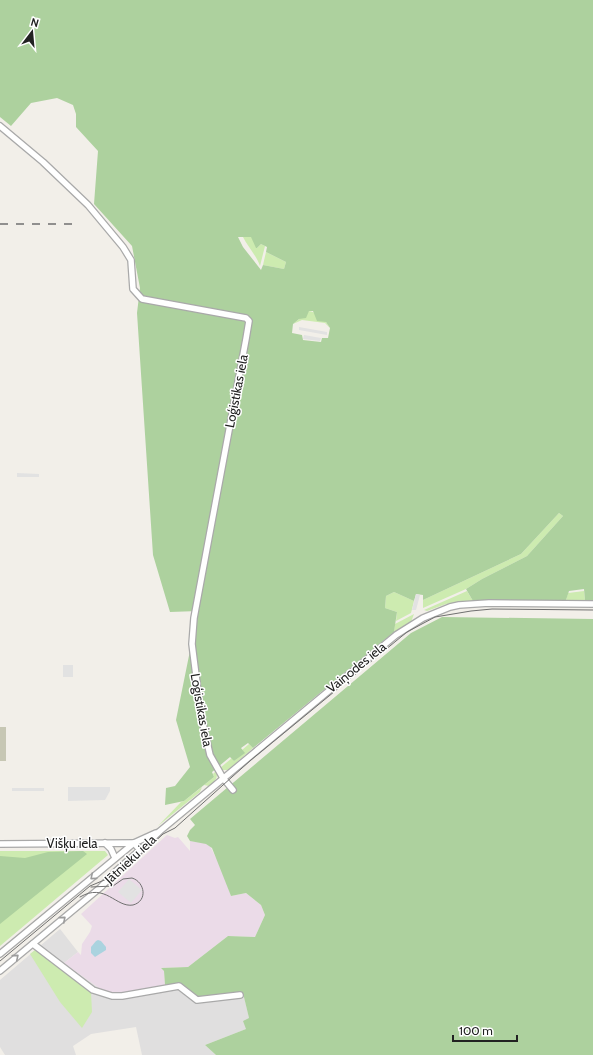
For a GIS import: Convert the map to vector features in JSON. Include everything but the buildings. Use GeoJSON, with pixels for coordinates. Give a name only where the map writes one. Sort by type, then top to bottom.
{"type":"FeatureCollection","features":[{"type":"Feature","properties":{"kind":"street","name":"Loģistikas iela"},"geometry":{"type":"LineString","coordinates":[[0,126],[43,162],[88,205],[123,247],[131,260],[133,289],[142,299],[246,318],[249,321],[194,618],[192,644],[201,715],[210,755],[223,778],[233,790]]}},
{"type":"Feature","properties":{"kind":"street","name":"Vaiņodes iela"},"geometry":{"type":"LineString","coordinates":[[160,831],[396,635],[428,615],[450,607],[472,604],[593,604]]}},
{"type":"Feature","properties":{"kind":"street","name":"Jātnieku iela"},"geometry":{"type":"LineString","coordinates":[[0,954],[134,843],[160,831]]}},
{"type":"Feature","properties":{"kind":"street","name":"Jātnieku iela"},"geometry":{"type":"LineString","coordinates":[[0,971],[101,887],[115,872],[160,831]]}},
{"type":"Feature","properties":{"kind":"street"},"geometry":{"type":"LineString","coordinates":[[105,843],[111,848],[115,858]]}},
{"type":"Feature","properties":{"kind":"street","name":"Višķu iela"},"geometry":{"type":"LineString","coordinates":[[0,844],[134,843]]}},
{"type":"Feature","properties":{"kind":"street"},"geometry":{"type":"LineString","coordinates":[[134,843],[140,850]]}},
{"type":"Feature","properties":{"kind":"street"},"geometry":{"type":"LineString","coordinates":[[33,944],[96,992],[112,996],[122,996],[179,986],[197,1000],[240,995]]}},
{"type":"Feature","properties":{"kind":"shaded area"},"geometry":{"type":"Polygon","coordinates":[[[299,327],[327,332],[327,335],[299,330],[299,327]]]}},
{"type":"Feature","properties":{"kind":"shaded area"},"geometry":{"type":"Polygon","coordinates":[[[304,335],[321,338],[320,341],[303,339],[304,335]]]}},
{"type":"Feature","properties":{"kind":"shaded area"},"geometry":{"type":"Polygon","coordinates":[[[17,473],[39,474],[39,477],[17,477],[17,473]]]}},
{"type":"Feature","properties":{"kind":"shaded area"},"geometry":{"type":"Polygon","coordinates":[[[416,594],[420,595],[416,610],[412,610],[416,594]]]}},
{"type":"Feature","properties":{"kind":"shaded area"},"geometry":{"type":"Polygon","coordinates":[[[63,665],[73,665],[73,677],[63,677],[63,665]]]}},
{"type":"Feature","properties":{"kind":"shaded area"},"geometry":{"type":"Polygon","coordinates":[[[0,727],[6,727],[6,761],[0,761],[0,727]]]}},
{"type":"Feature","properties":{"kind":"shaded area"},"geometry":{"type":"Polygon","coordinates":[[[68,787],[110,787],[110,791],[105,800],[68,801],[68,787]]]}},
{"type":"Feature","properties":{"kind":"shaded area"},"geometry":{"type":"Polygon","coordinates":[[[12,788],[44,788],[44,791],[12,791],[12,788]]]}},
{"type":"Feature","properties":{"kind":"shaded area"},"geometry":{"type":"Polygon","coordinates":[[[167,835],[175,838],[178,837],[190,851],[190,841],[206,843],[210,846],[222,870],[231,896],[246,893],[261,905],[265,915],[255,937],[228,936],[188,967],[161,968],[164,971],[165,985],[117,995],[106,993],[64,963],[78,952],[81,955],[82,944],[90,932],[92,926],[81,914],[167,835]]]}},
{"type":"Feature","properties":{"kind":"shaded area"},"geometry":{"type":"Polygon","coordinates":[[[129,879],[142,890],[131,903],[118,892],[129,879]]]}},
{"type":"Feature","properties":{"kind":"shaded area"},"geometry":{"type":"Polygon","coordinates":[[[60,929],[78,952],[64,963],[106,993],[117,995],[181,983],[198,997],[243,992],[249,1018],[246,1029],[205,1045],[216,1055],[142,1055],[136,1027],[91,1034],[73,1046],[76,1055],[5,1055],[0,1047],[0,980],[60,929]]]}},
{"type":"Feature","properties":{"kind":"green space"},"geometry":{"type":"Polygon","coordinates":[[[0,0],[593,0],[593,601],[585,601],[584,589],[569,591],[566,600],[473,601],[466,589],[527,556],[563,516],[559,513],[521,554],[423,600],[423,595],[416,594],[414,601],[394,592],[386,596],[385,608],[397,612],[394,632],[253,748],[248,743],[241,748],[245,753],[234,761],[230,757],[212,772],[214,777],[184,801],[165,805],[166,788],[175,786],[190,767],[176,720],[198,611],[170,612],[153,555],[137,313],[140,288],[132,246],[94,204],[98,151],[76,127],[76,114],[73,105],[57,98],[31,103],[11,126],[0,117],[0,0]],[[238,237],[243,247],[261,270],[263,265],[284,269],[286,262],[266,252],[267,247],[261,244],[256,248],[251,237],[238,237]],[[309,311],[306,318],[299,319],[293,324],[292,333],[302,335],[303,340],[321,342],[322,338],[328,338],[330,328],[326,322],[317,321],[313,311],[309,311]]]}},
{"type":"Feature","properties":{"kind":"green space"},"geometry":{"type":"Polygon","coordinates":[[[243,237],[252,237],[257,248],[261,244],[265,246],[260,266],[256,258],[243,237]]]}},
{"type":"Feature","properties":{"kind":"green space"},"geometry":{"type":"Polygon","coordinates":[[[266,252],[286,262],[284,269],[263,265],[266,252]]]}},
{"type":"Feature","properties":{"kind":"green space"},"geometry":{"type":"Polygon","coordinates":[[[309,311],[321,317],[330,328],[325,323],[302,320],[293,324],[309,311]]]}},
{"type":"Feature","properties":{"kind":"green space"},"geometry":{"type":"Polygon","coordinates":[[[559,513],[563,516],[527,556],[466,589],[423,608],[423,600],[521,554],[559,513]]]}},
{"type":"Feature","properties":{"kind":"green space"},"geometry":{"type":"Polygon","coordinates":[[[467,591],[473,601],[446,604],[427,611],[424,610],[467,591]]]}},
{"type":"Feature","properties":{"kind":"green space"},"geometry":{"type":"Polygon","coordinates":[[[584,591],[585,601],[566,600],[568,593],[584,591]]]}},
{"type":"Feature","properties":{"kind":"green space"},"geometry":{"type":"Polygon","coordinates":[[[394,592],[414,601],[411,613],[396,621],[397,612],[385,608],[386,596],[394,592]]]}},
{"type":"Feature","properties":{"kind":"green space"},"geometry":{"type":"Polygon","coordinates":[[[414,614],[411,622],[394,632],[395,624],[414,614]]]}},
{"type":"Feature","properties":{"kind":"green space"},"geometry":{"type":"Polygon","coordinates":[[[442,617],[593,619],[593,1055],[216,1055],[205,1045],[246,1029],[243,1021],[249,1018],[243,993],[198,997],[181,983],[165,985],[164,971],[161,968],[188,967],[228,936],[255,937],[265,915],[261,905],[246,893],[231,896],[212,848],[206,844],[190,841],[187,836],[195,825],[190,819],[411,633],[442,617]]]}},
{"type":"Feature","properties":{"kind":"green space"},"geometry":{"type":"Polygon","coordinates":[[[249,744],[253,748],[228,770],[222,770],[220,768],[232,758],[234,761],[244,753],[242,750],[249,744]]]}},
{"type":"Feature","properties":{"kind":"green space"},"geometry":{"type":"Polygon","coordinates":[[[216,771],[217,776],[214,781],[209,786],[204,785],[214,777],[213,774],[216,771]]]}},
{"type":"Feature","properties":{"kind":"green space"},"geometry":{"type":"Polygon","coordinates":[[[202,787],[200,792],[158,826],[181,802],[202,787]]]}},
{"type":"Feature","properties":{"kind":"green space"},"geometry":{"type":"Polygon","coordinates":[[[0,851],[105,851],[108,855],[0,946],[0,851]]]}},
{"type":"Feature","properties":{"kind":"green space"},"geometry":{"type":"Polygon","coordinates":[[[83,851],[87,854],[0,924],[0,856],[25,858],[48,852],[83,851]]]}},
{"type":"Feature","properties":{"kind":"green space"},"geometry":{"type":"Polygon","coordinates":[[[35,950],[91,992],[92,1012],[82,1028],[60,1002],[30,954],[35,950]]]}},
{"type":"Feature","properties":{"kind":"water"},"geometry":{"type":"Polygon","coordinates":[[[98,940],[101,941],[106,947],[106,950],[95,957],[91,953],[91,947],[98,940]]]}},
{"type":"Feature","properties":{"kind":"tram line"},"geometry":{"type":"LineString","coordinates":[[0,961],[90,886],[114,876],[135,860],[163,834],[175,828],[251,760],[407,632],[435,617],[471,611],[492,609],[593,610]]}},
{"type":"Feature","properties":{"kind":"tram line"},"geometry":{"type":"LineString","coordinates":[[80,897],[96,892],[110,896],[121,903],[133,905],[138,903],[143,896],[140,883],[132,878],[123,879],[113,886],[91,887]]}},
{"type":"Feature","properties":{"kind":"railway"},"geometry":{"type":"LineString","coordinates":[[0,224],[72,224]]}}]}
